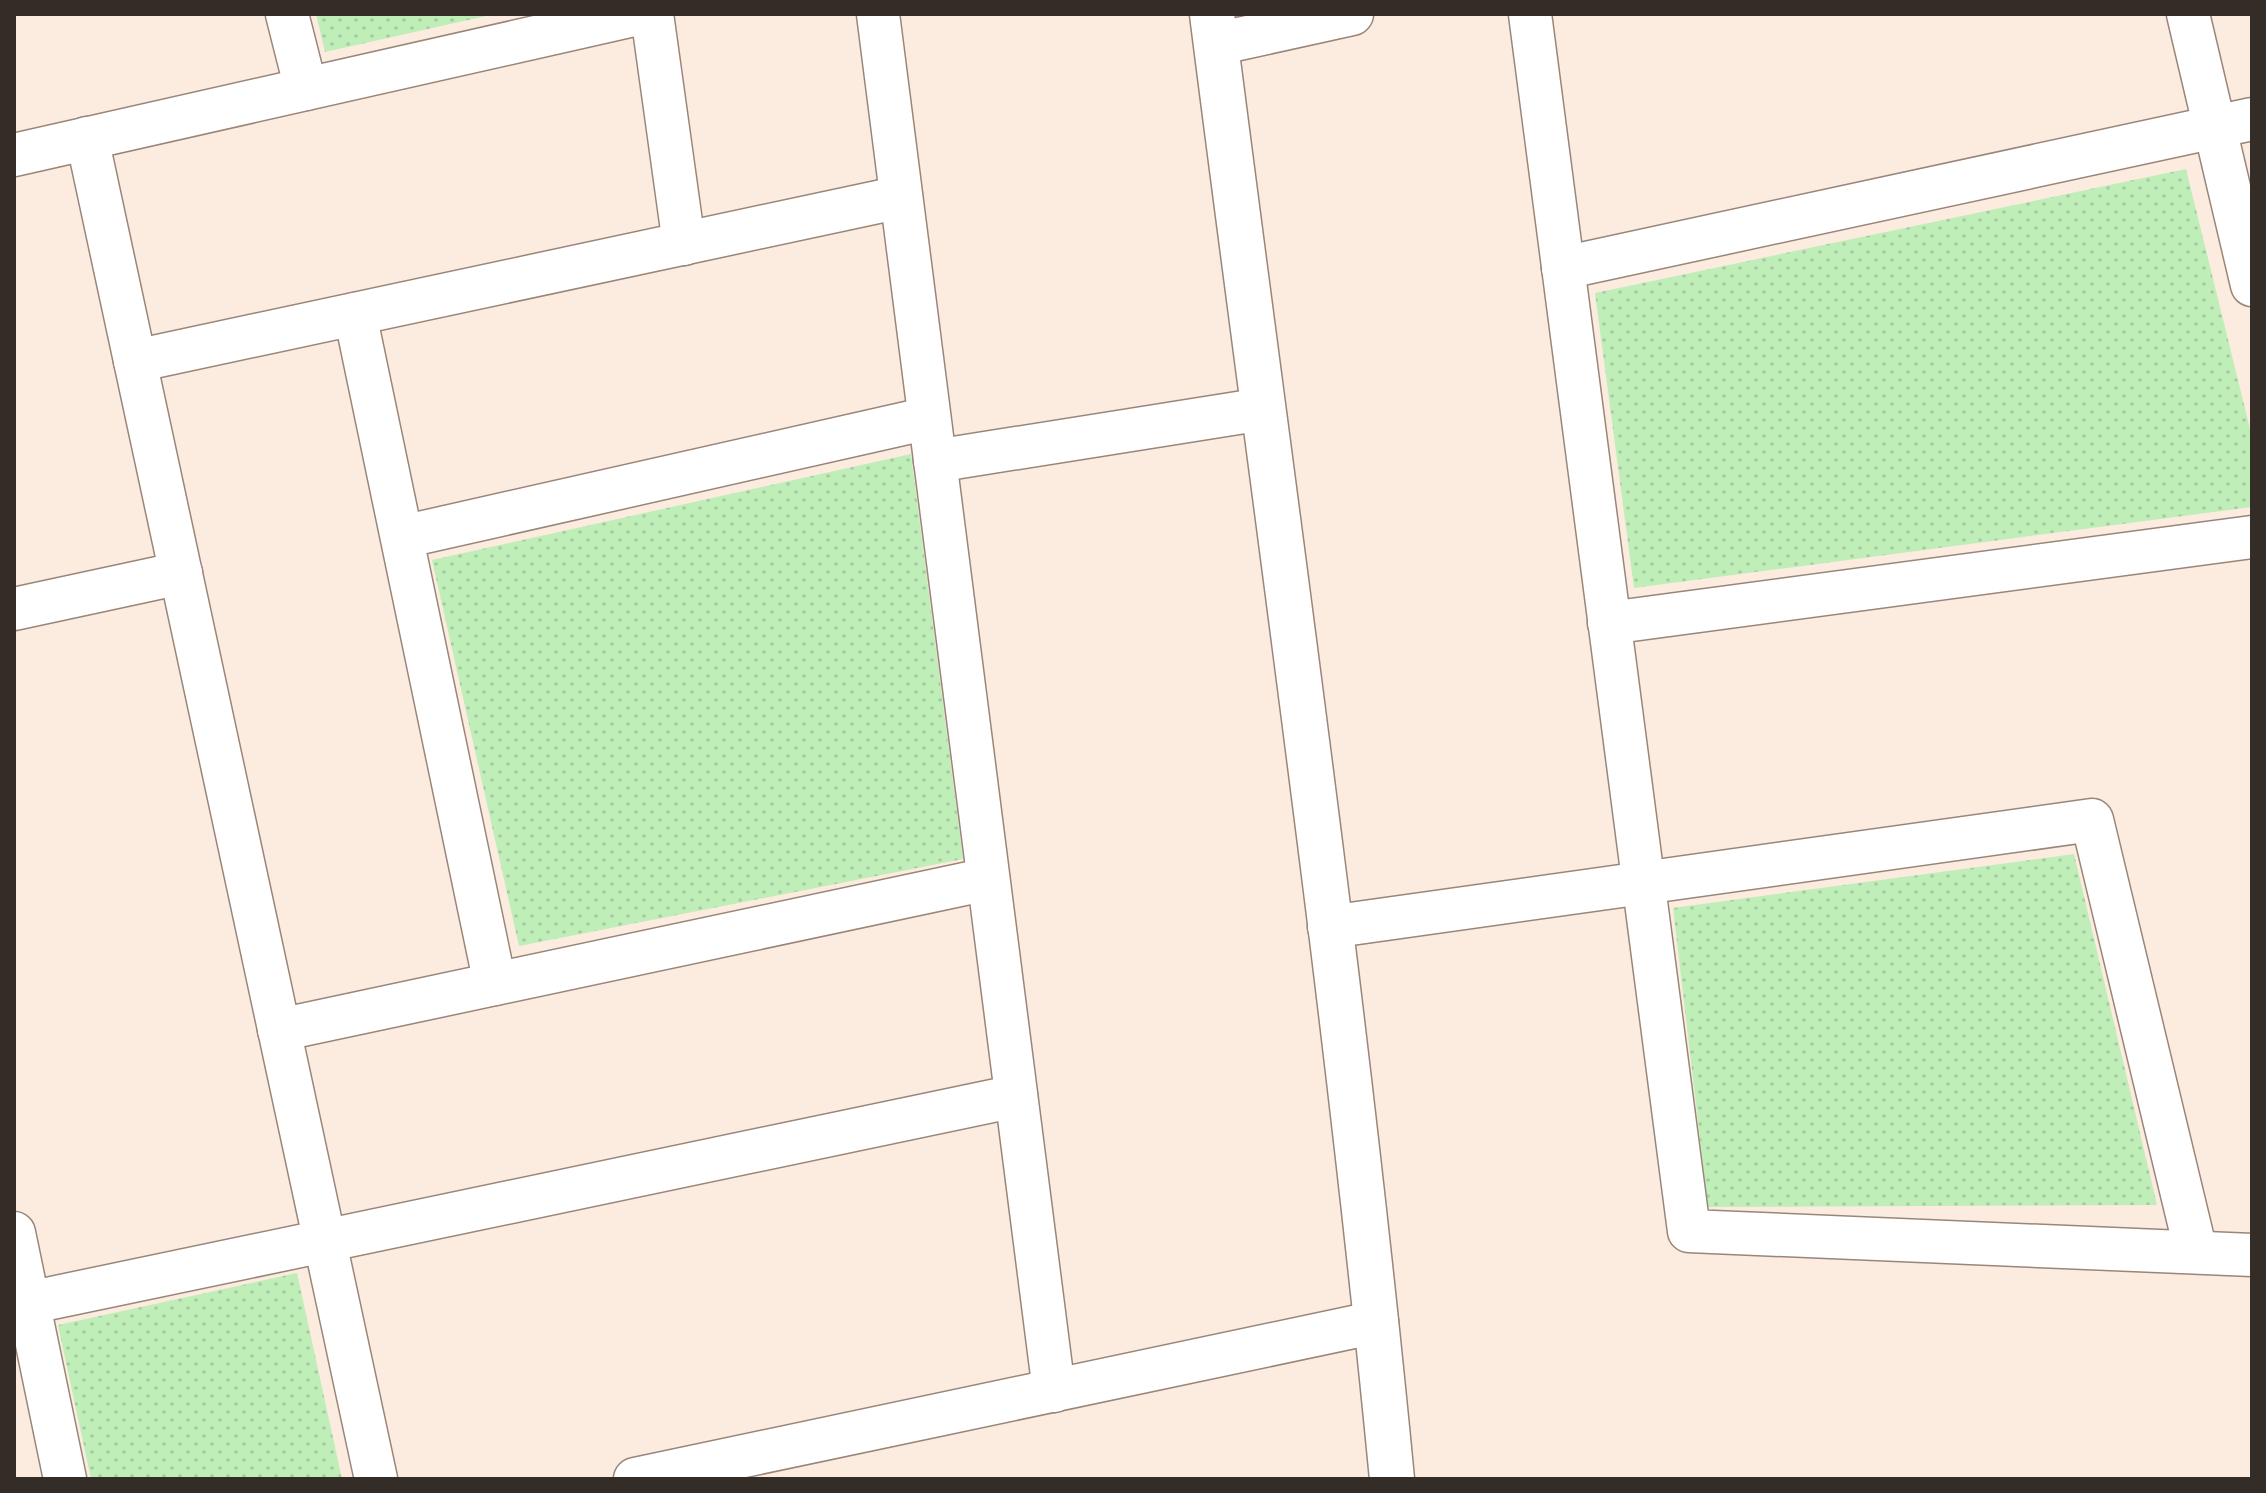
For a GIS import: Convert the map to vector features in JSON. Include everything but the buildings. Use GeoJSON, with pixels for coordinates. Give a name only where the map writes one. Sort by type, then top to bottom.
{"type":"FeatureCollection","features":[{"type":"Feature","properties":{"kind":"street"},"geometry":{"type":"LineString","coordinates":[[287,14],[306,89]]}},
{"type":"Feature","properties":{"kind":"street"},"geometry":{"type":"LineString","coordinates":[[14,155],[638,14]]}},
{"type":"Feature","properties":{"kind":"street"},"geometry":{"type":"LineString","coordinates":[[652,14],[684,244]]}},
{"type":"Feature","properties":{"kind":"street"},"geometry":{"type":"LineString","coordinates":[[878,14],[1054,1391]]}},
{"type":"Feature","properties":{"kind":"street"},"geometry":{"type":"LineString","coordinates":[[1352,14],[1214,29],[1329,927],[1377,1322],[1392,1479]]}},
{"type":"Feature","properties":{"kind":"street"},"geometry":{"type":"LineString","coordinates":[[1530,14],[1689,1231],[2252,1255]]}},
{"type":"Feature","properties":{"kind":"street"},"geometry":{"type":"LineString","coordinates":[[2188,14],[2234,123],[2252,285]]}},
{"type":"Feature","properties":{"kind":"street"},"geometry":{"type":"LineString","coordinates":[[1563,268],[2234,123]]}},
{"type":"Feature","properties":{"kind":"street"},"geometry":{"type":"LineString","coordinates":[[87,138],[376,1479]]}},
{"type":"Feature","properties":{"kind":"street"},"geometry":{"type":"LineString","coordinates":[[135,361],[901,197]]}},
{"type":"Feature","properties":{"kind":"street"},"geometry":{"type":"LineString","coordinates":[[355,314],[495,984]]}},
{"type":"Feature","properties":{"kind":"street"},"geometry":{"type":"LineString","coordinates":[[935,461],[1263,409]]}},
{"type":"Feature","properties":{"kind":"street"},"geometry":{"type":"LineString","coordinates":[[402,537],[929,418]]}},
{"type":"Feature","properties":{"kind":"street"},"geometry":{"type":"LineString","coordinates":[[1609,623],[2252,537]]}},
{"type":"Feature","properties":{"kind":"street"},"geometry":{"type":"LineString","coordinates":[[14,609],[181,573]]}},
{"type":"Feature","properties":{"kind":"street"},"geometry":{"type":"LineString","coordinates":[[1329,927],[2092,820],[2196,1252]]}},
{"type":"Feature","properties":{"kind":"street"},"geometry":{"type":"LineString","coordinates":[[279,1030],[988,879]]}},
{"type":"Feature","properties":{"kind":"street"},"geometry":{"type":"LineString","coordinates":[[28,1303],[1016,1096]]}},
{"type":"Feature","properties":{"kind":"street"},"geometry":{"type":"LineString","coordinates":[[14,1233],[65,1479]]}},
{"type":"Feature","properties":{"kind":"street"},"geometry":{"type":"LineString","coordinates":[[635,1479],[1377,1322]]}},
{"type":"Feature","properties":{"kind":"green space"},"geometry":{"type":"Polygon","coordinates":[[[316,14],[495,14],[325,52],[316,14]]]}},
{"type":"Feature","properties":{"kind":"green space"},"geometry":{"type":"Polygon","coordinates":[[[2186,169],[2252,437],[2252,507],[1634,588],[1595,293],[2186,169]]]}},
{"type":"Feature","properties":{"kind":"green space"},"geometry":{"type":"Polygon","coordinates":[[[911,454],[963,859],[519,946],[432,560],[911,454]]]}},
{"type":"Feature","properties":{"kind":"green space"},"geometry":{"type":"Polygon","coordinates":[[[2074,854],[2157,1205],[1708,1207],[1673,908],[2074,854]]]}},
{"type":"Feature","properties":{"kind":"green space"},"geometry":{"type":"Polygon","coordinates":[[[297,1273],[342,1479],[91,1479],[58,1325],[297,1273]]]}}]}
